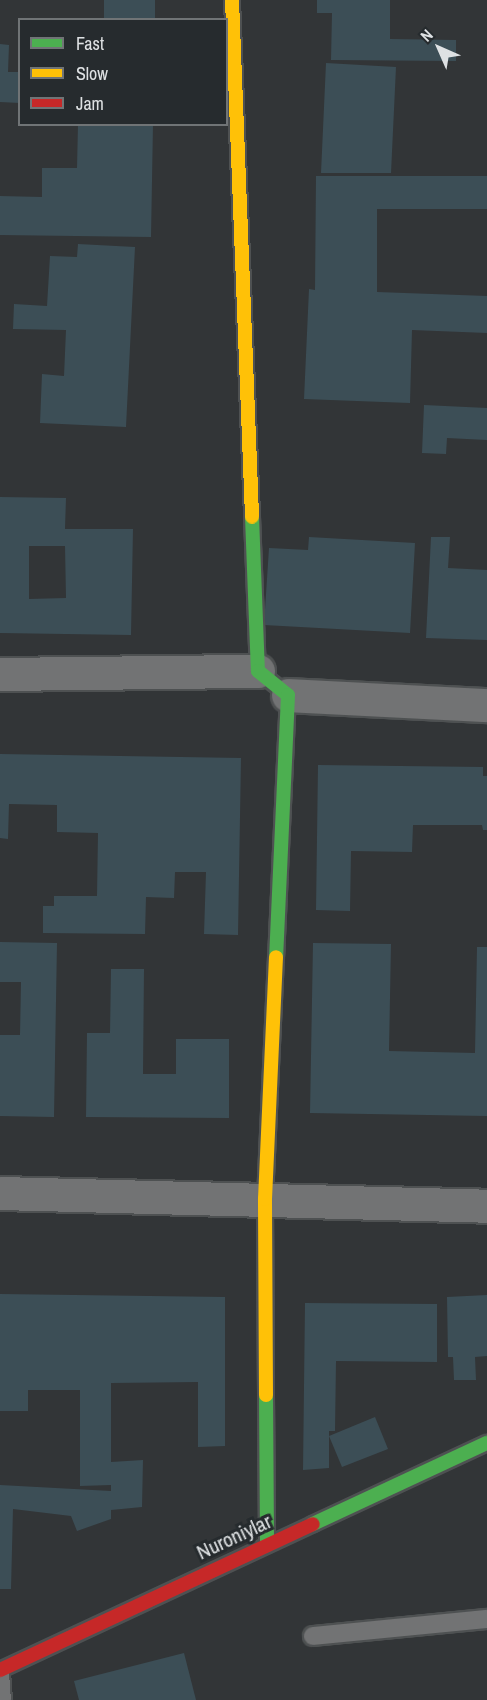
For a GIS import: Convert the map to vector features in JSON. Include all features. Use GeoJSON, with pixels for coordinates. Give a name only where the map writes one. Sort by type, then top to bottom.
{"type":"FeatureCollection","features":[{"type":"Feature","properties":{"kind":"street"},"geometry":{"type":"LineString","coordinates":[[232,0],[258,670]]}},
{"type":"Feature","properties":{"kind":"street"},"geometry":{"type":"LineString","coordinates":[[0,674],[258,670],[288,695],[487,705]]}},
{"type":"Feature","properties":{"kind":"street"},"geometry":{"type":"LineString","coordinates":[[267,1545],[265,1199],[288,695]]}},
{"type":"Feature","properties":{"kind":"street"},"geometry":{"type":"LineString","coordinates":[[0,1193],[487,1206]]}},
{"type":"Feature","properties":{"kind":"street","name":"Nuroniylar"},"geometry":{"type":"LineString","coordinates":[[0,1672],[487,1443]]}},
{"type":"Feature","properties":{"kind":"lane"},"geometry":{"type":"LineString","coordinates":[[313,1636],[487,1619]]}},
{"type":"Feature","properties":{"kind":"lane"},"geometry":{"type":"LineString","coordinates":[[0,1672],[2,1700]]}},
{"type":"Feature","properties":{"kind":"building"},"geometry":{"type":"Polygon","coordinates":[[[104,0],[155,0],[155,18],[104,18],[104,0]]]}},
{"type":"Feature","properties":{"kind":"building"},"geometry":{"type":"Polygon","coordinates":[[[317,0],[390,0],[390,39],[456,40],[456,61],[331,60],[332,13],[317,13],[317,0]]]}},
{"type":"Feature","properties":{"kind":"building"},"geometry":{"type":"Polygon","coordinates":[[[0,44],[9,45],[8,72],[18,72],[18,103],[0,102],[0,44]]]}},
{"type":"Feature","properties":{"kind":"building"},"geometry":{"type":"Polygon","coordinates":[[[326,63],[396,67],[391,173],[321,173],[326,63]]]}},
{"type":"Feature","properties":{"kind":"building"},"geometry":{"type":"Polygon","coordinates":[[[78,126],[153,126],[151,237],[0,235],[0,196],[42,197],[42,168],[77,168],[78,126]]]}},
{"type":"Feature","properties":{"kind":"building"},"geometry":{"type":"Polygon","coordinates":[[[316,176],[487,176],[487,209],[377,209],[377,292],[487,296],[487,333],[412,330],[410,403],[304,399],[309,289],[315,290],[316,176]]]}},
{"type":"Feature","properties":{"kind":"building"},"geometry":{"type":"Polygon","coordinates":[[[78,244],[135,247],[126,427],[40,423],[42,374],[64,376],[66,330],[13,329],[14,304],[47,306],[50,256],[77,257],[78,244]]]}},
{"type":"Feature","properties":{"kind":"building"},"geometry":{"type":"Polygon","coordinates":[[[424,405],[487,408],[487,440],[447,438],[446,454],[422,453],[424,405]]]}},
{"type":"Feature","properties":{"kind":"building"},"geometry":{"type":"Polygon","coordinates":[[[0,497],[66,498],[65,529],[133,529],[131,635],[0,633],[0,497]],[[29,546],[29,599],[66,598],[65,546],[29,546]]]}},
{"type":"Feature","properties":{"kind":"building"},"geometry":{"type":"Polygon","coordinates":[[[309,537],[415,543],[410,633],[264,625],[269,548],[308,550],[309,537]]]}},
{"type":"Feature","properties":{"kind":"building"},"geometry":{"type":"Polygon","coordinates":[[[431,537],[450,537],[448,568],[487,570],[487,640],[426,638],[431,537]]]}},
{"type":"Feature","properties":{"kind":"building"},"geometry":{"type":"Polygon","coordinates":[[[0,754],[241,758],[238,935],[204,934],[206,872],[175,872],[174,898],[146,897],[145,934],[43,933],[43,906],[54,906],[54,896],[97,896],[98,833],[57,832],[57,805],[9,804],[8,839],[0,838],[0,754]]]}},
{"type":"Feature","properties":{"kind":"building"},"geometry":{"type":"Polygon","coordinates":[[[318,765],[483,767],[483,776],[487,776],[487,830],[483,830],[482,825],[413,825],[412,852],[351,851],[350,911],[316,910],[318,765]]]}},
{"type":"Feature","properties":{"kind":"building"},"geometry":{"type":"Polygon","coordinates":[[[0,942],[57,943],[54,1117],[0,1116],[0,1035],[20,1035],[21,982],[0,982],[0,942]]]}},
{"type":"Feature","properties":{"kind":"building"},"geometry":{"type":"Polygon","coordinates":[[[313,943],[391,944],[389,1051],[475,1053],[477,947],[487,947],[487,1116],[310,1113],[313,943]]]}},
{"type":"Feature","properties":{"kind":"building"},"geometry":{"type":"Polygon","coordinates":[[[111,969],[144,969],[143,1074],[176,1074],[176,1039],[229,1039],[229,1118],[86,1117],[87,1033],[110,1033],[111,969]]]}},
{"type":"Feature","properties":{"kind":"building"},"geometry":{"type":"Polygon","coordinates":[[[0,1294],[225,1297],[225,1446],[198,1447],[198,1382],[111,1383],[111,1462],[143,1460],[142,1507],[111,1510],[111,1519],[77,1531],[71,1516],[13,1509],[11,1589],[0,1589],[0,1485],[111,1491],[111,1485],[80,1486],[80,1390],[28,1390],[28,1411],[0,1411],[0,1294]]]}},
{"type":"Feature","properties":{"kind":"building"},"geometry":{"type":"Polygon","coordinates":[[[487,1295],[487,1356],[475,1357],[476,1380],[454,1380],[453,1357],[448,1357],[447,1297],[487,1295]]]}},
{"type":"Feature","properties":{"kind":"building"},"geometry":{"type":"Polygon","coordinates":[[[305,1303],[437,1304],[437,1362],[336,1361],[335,1431],[329,1431],[329,1468],[303,1470],[305,1303]]]}},
{"type":"Feature","properties":{"kind":"building"},"geometry":{"type":"Polygon","coordinates":[[[375,1417],[388,1449],[342,1467],[329,1436],[375,1417]]]}},
{"type":"Feature","properties":{"kind":"building"},"geometry":{"type":"Polygon","coordinates":[[[184,1653],[196,1700],[79,1700],[74,1681],[184,1653]]]}},
{"type":"Feature","properties":{"kind":"traffic: fast"},"geometry":{"type":"LineString","coordinates":[[252,517],[258,671],[288,695],[276,957]]}},
{"type":"Feature","properties":{"kind":"traffic: fast"},"geometry":{"type":"LineString","coordinates":[[266,1395],[267,1545]]}},
{"type":"Feature","properties":{"kind":"traffic: fast"},"geometry":{"type":"LineString","coordinates":[[313,1524],[487,1443]]}},
{"type":"Feature","properties":{"kind":"traffic: slow"},"geometry":{"type":"LineString","coordinates":[[232,0],[252,517]]}},
{"type":"Feature","properties":{"kind":"traffic: slow"},"geometry":{"type":"LineString","coordinates":[[266,1395],[265,1199],[276,957]]}},
{"type":"Feature","properties":{"kind":"traffic: jam"},"geometry":{"type":"LineString","coordinates":[[0,1670],[313,1524]]}}]}
